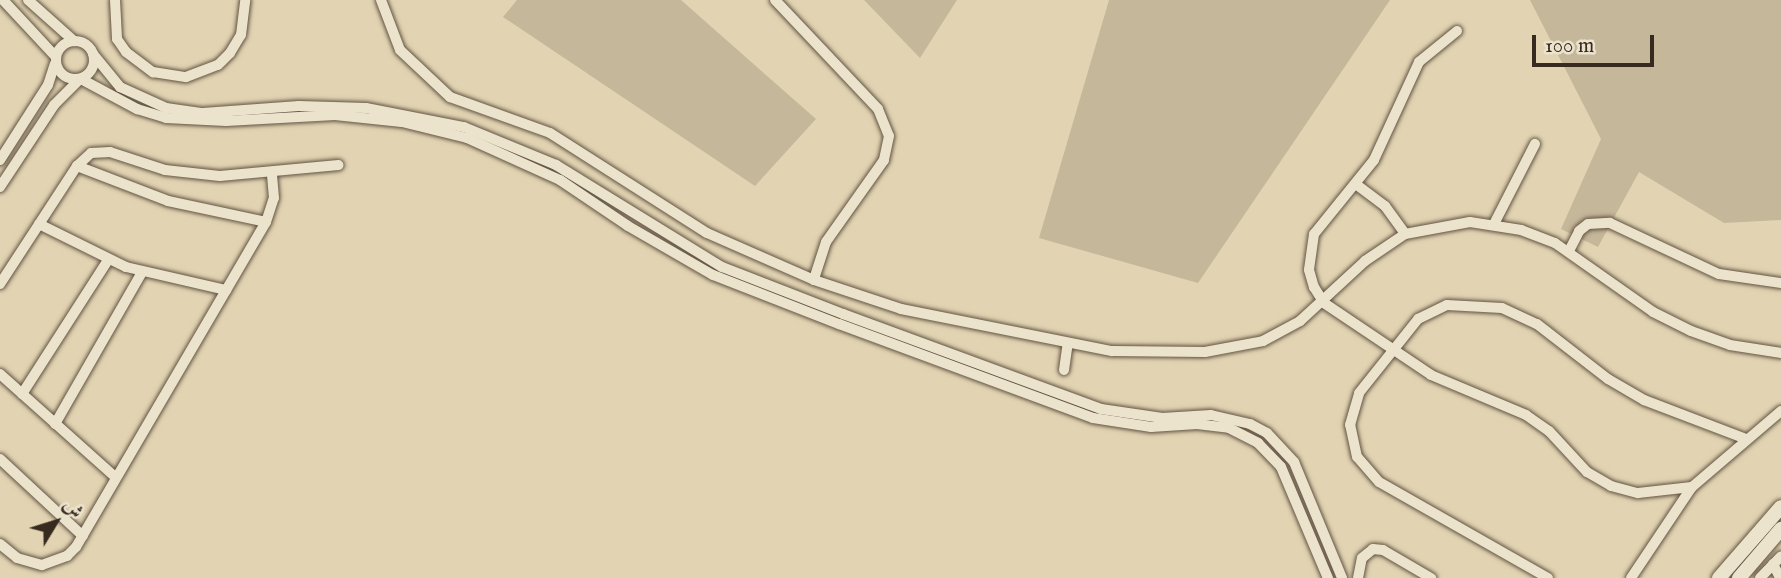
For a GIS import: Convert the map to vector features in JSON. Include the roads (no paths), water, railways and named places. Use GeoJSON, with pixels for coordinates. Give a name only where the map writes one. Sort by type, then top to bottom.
{"type":"FeatureCollection","features":[{"type":"Feature","properties":{"kind":"main road"},"geometry":{"type":"LineString","coordinates":[[1719,578],[1781,507]]}},
{"type":"Feature","properties":{"kind":"main road"},"geometry":{"type":"LineString","coordinates":[[1739,578],[1781,529]]}},
{"type":"Feature","properties":{"kind":"street"},"geometry":{"type":"LineString","coordinates":[[3,0],[56,60],[66,78],[80,79],[137,109],[166,118],[226,121],[346,116],[402,122],[467,138],[560,180],[669,252],[712,275],[1101,410],[1161,418],[1212,415],[1250,424],[1267,433],[1294,462],[1342,578]]}},
{"type":"Feature","properties":{"kind":"street"},"geometry":{"type":"LineString","coordinates":[[116,0],[117,39],[126,52],[153,72],[186,77],[218,65],[230,53],[241,35],[245,0]]}},
{"type":"Feature","properties":{"kind":"street"},"geometry":{"type":"LineString","coordinates":[[381,0],[400,50],[414,68],[450,97],[550,133],[707,233],[814,280],[901,309],[1069,343],[1154,355],[1205,352],[1263,341],[1324,303],[1365,261],[1405,234],[1435,226],[1494,224],[1545,238],[1569,250],[1654,312],[1691,331],[1730,345],[1781,353]]}},
{"type":"Feature","properties":{"kind":"street"},"geometry":{"type":"LineString","coordinates":[[775,0],[878,109],[889,136],[884,160],[826,242],[814,280]]}},
{"type":"Feature","properties":{"kind":"street"},"geometry":{"type":"LineString","coordinates":[[23,20],[32,18],[30,1]]}},
{"type":"Feature","properties":{"kind":"street"},"geometry":{"type":"LineString","coordinates":[[30,1],[74,41],[93,54],[120,87],[166,108],[203,113],[299,106],[366,107],[432,118],[485,134],[556,165],[674,242],[722,267],[841,319],[1093,418],[1151,427],[1213,425],[1245,435],[1281,467],[1328,578]]}},
{"type":"Feature","properties":{"kind":"street"},"geometry":{"type":"LineString","coordinates":[[1457,31],[1419,62],[1388,134],[1357,185],[1323,218],[1314,234],[1309,270],[1324,303],[1442,381],[1526,415],[1549,431],[1587,472],[1611,485],[1638,493],[1692,487]]}},
{"type":"Feature","properties":{"kind":"street"},"geometry":{"type":"LineString","coordinates":[[15,165],[1,159],[48,85],[56,60],[66,43],[74,41]]}},
{"type":"Feature","properties":{"kind":"street"},"geometry":{"type":"LineString","coordinates":[[0,187],[54,105],[91,72],[93,54]]}},
{"type":"Feature","properties":{"kind":"street"},"geometry":{"type":"LineString","coordinates":[[1494,224],[1535,144]]}},
{"type":"Feature","properties":{"kind":"street"},"geometry":{"type":"LineString","coordinates":[[0,284],[77,166],[100,151],[194,175],[272,173],[338,165]]}},
{"type":"Feature","properties":{"kind":"street"},"geometry":{"type":"LineString","coordinates":[[77,166],[168,201],[266,222]]}},
{"type":"Feature","properties":{"kind":"street"},"geometry":{"type":"LineString","coordinates":[[0,544],[17,558],[42,565],[67,556],[83,536],[266,222],[274,198],[272,173]]}},
{"type":"Feature","properties":{"kind":"street"},"geometry":{"type":"LineString","coordinates":[[1357,185],[1385,206],[1405,234]]}},
{"type":"Feature","properties":{"kind":"street"},"geometry":{"type":"LineString","coordinates":[[1569,250],[1579,231],[1588,225],[1610,222],[1709,270],[1781,283]]}},
{"type":"Feature","properties":{"kind":"street"},"geometry":{"type":"LineString","coordinates":[[40,224],[108,260],[142,272],[226,289]]}},
{"type":"Feature","properties":{"kind":"street"},"geometry":{"type":"LineString","coordinates":[[22,394],[108,260]]}},
{"type":"Feature","properties":{"kind":"street"},"geometry":{"type":"LineString","coordinates":[[55,424],[142,272]]}},
{"type":"Feature","properties":{"kind":"street"},"geometry":{"type":"LineString","coordinates":[[1548,578],[1379,482],[1362,464],[1351,441],[1352,408],[1392,350],[1432,310],[1464,303],[1502,308],[1537,324],[1608,379],[1644,400],[1746,439]]}},
{"type":"Feature","properties":{"kind":"street"},"geometry":{"type":"LineString","coordinates":[[1064,370],[1069,343]]}},
{"type":"Feature","properties":{"kind":"street"},"geometry":{"type":"LineString","coordinates":[[0,374],[115,477]]}},
{"type":"Feature","properties":{"kind":"street"},"geometry":{"type":"LineString","coordinates":[[1631,578],[1692,487],[1781,411]]}},
{"type":"Feature","properties":{"kind":"street"},"geometry":{"type":"LineString","coordinates":[[0,458],[83,536]]}},
{"type":"Feature","properties":{"kind":"street"},"geometry":{"type":"LineString","coordinates":[[1358,578],[1359,564],[1373,550],[1383,550],[1431,578]]}},
{"type":"Feature","properties":{"kind":"street"},"geometry":{"type":"LineString","coordinates":[[1760,578],[1781,556]]}},
{"type":"Feature","properties":{"kind":"street"},"geometry":{"type":"LineString","coordinates":[[1773,564],[1780,578]]}}]}
